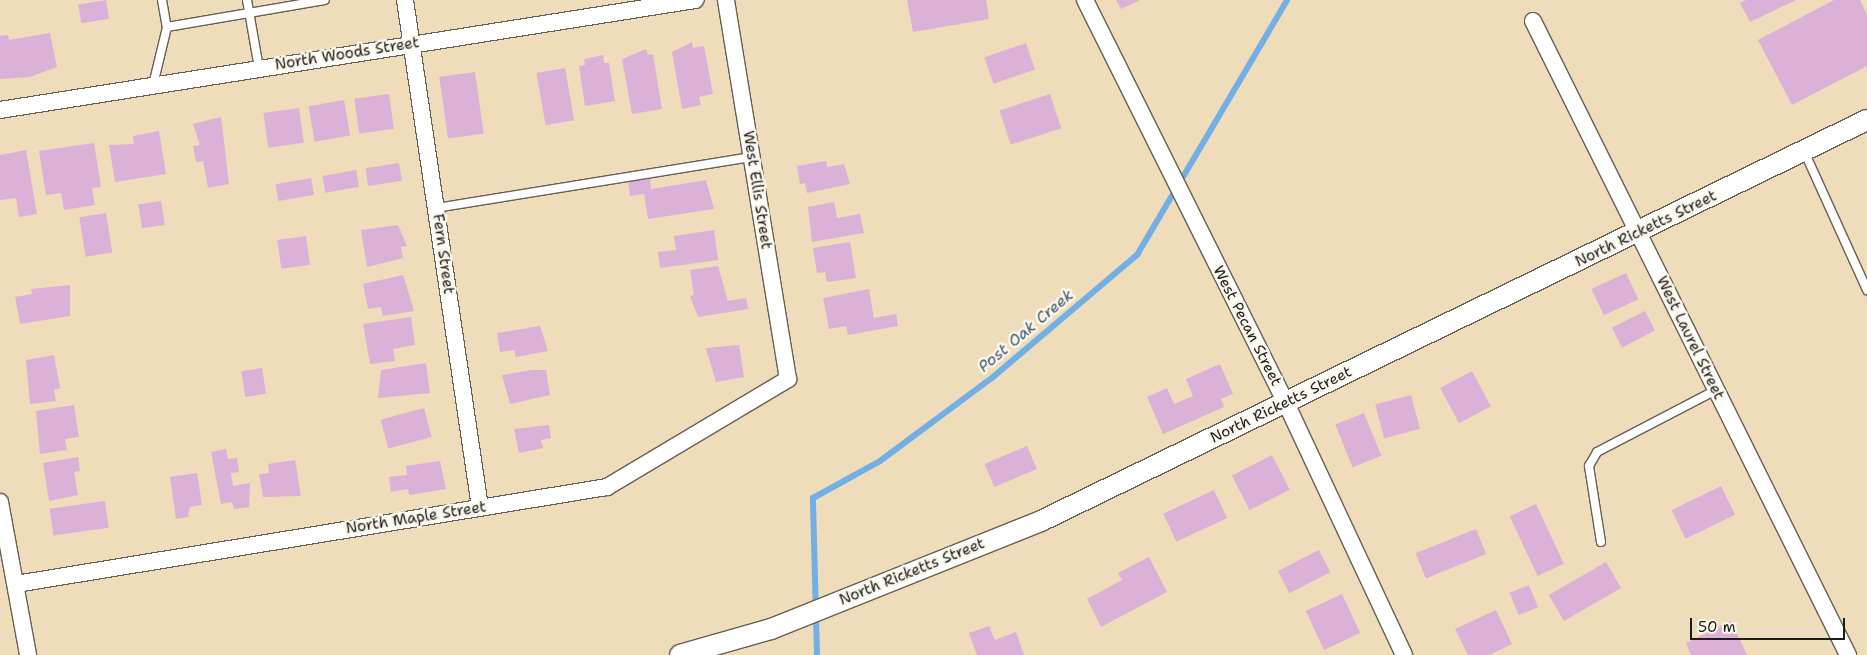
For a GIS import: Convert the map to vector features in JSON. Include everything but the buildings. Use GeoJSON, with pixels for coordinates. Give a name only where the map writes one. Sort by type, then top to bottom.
{"type":"FeatureCollection","features":[{"type":"Feature","properties":{"kind":"street","name":"Fern Street"},"geometry":{"type":"LineString","coordinates":[[405,0],[413,43],[480,508]]}},
{"type":"Feature","properties":{"kind":"street","name":"North Woods Street"},"geometry":{"type":"LineString","coordinates":[[0,110],[413,43],[695,0]]}},
{"type":"Feature","properties":{"kind":"street","name":"West Ellis Street"},"geometry":{"type":"LineString","coordinates":[[726,0],[788,379]]}},
{"type":"Feature","properties":{"kind":"street","name":"West Pecan Street"},"geometry":{"type":"LineString","coordinates":[[1085,0],[1196,228],[1286,403],[1404,655]]}},
{"type":"Feature","properties":{"kind":"street","name":"West Laurel Street"},"geometry":{"type":"LineString","coordinates":[[1533,21],[1848,655]]}},
{"type":"Feature","properties":{"kind":"street","name":"North Ricketts Street"},"geometry":{"type":"LineString","coordinates":[[680,655],[771,629],[1041,521],[1638,233],[1867,120]]}},
{"type":"Feature","properties":{"kind":"street","name":"North Maple Street"},"geometry":{"type":"LineString","coordinates":[[16,584],[607,487],[788,379]]}},
{"type":"Feature","properties":{"kind":"street"},"geometry":{"type":"LineString","coordinates":[[0,502],[28,655]]}},
{"type":"Feature","properties":{"kind":"lane"},"geometry":{"type":"LineString","coordinates":[[153,85],[167,27],[162,0]]}},
{"type":"Feature","properties":{"kind":"lane"},"geometry":{"type":"LineString","coordinates":[[247,0],[259,68]]}},
{"type":"Feature","properties":{"kind":"lane"},"geometry":{"type":"LineString","coordinates":[[167,27],[325,0]]}},
{"type":"Feature","properties":{"kind":"lane"},"geometry":{"type":"LineString","coordinates":[[1804,151],[1867,290]]}},
{"type":"Feature","properties":{"kind":"lane"},"geometry":{"type":"LineString","coordinates":[[436,208],[752,157]]}},
{"type":"Feature","properties":{"kind":"lane"},"geometry":{"type":"LineString","coordinates":[[1601,542],[1589,466],[1597,452],[1716,390]]}},
{"type":"Feature","properties":{"kind":"waterway","name":"Post Oak Creek"},"geometry":{"type":"LineString","coordinates":[[817,655],[813,498],[880,461],[993,377],[1137,255],[1287,0]]}}]}
